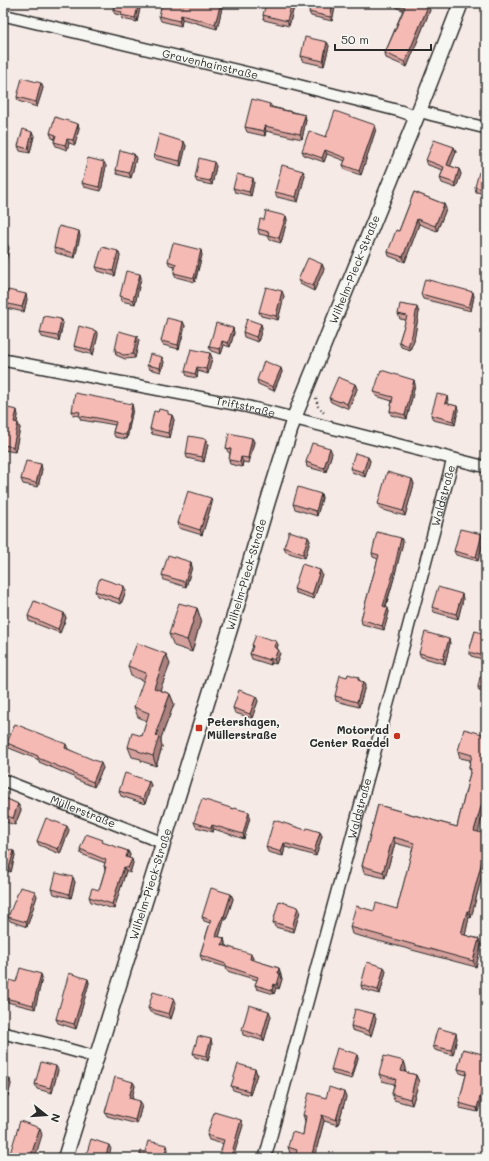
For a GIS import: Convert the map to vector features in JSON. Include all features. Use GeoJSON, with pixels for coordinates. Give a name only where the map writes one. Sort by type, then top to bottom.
{"type":"FeatureCollection","features":[{"type":"Feature","properties":{"kind":"street","name":"Wilhelm-Pieck-Straße"},"geometry":{"type":"LineString","coordinates":[[65,1158],[231,626],[294,418],[418,114],[461,3]]}},
{"type":"Feature","properties":{"kind":"street","name":"Gravenhainstraße"},"geometry":{"type":"LineString","coordinates":[[3,15],[400,111],[433,116],[486,128]]}},
{"type":"Feature","properties":{"kind":"street","name":"Triftstraße"},"geometry":{"type":"LineString","coordinates":[[3,360],[245,406],[486,467]]}},
{"type":"Feature","properties":{"kind":"street","name":"Waldstraße"},"geometry":{"type":"LineString","coordinates":[[265,1158],[453,458]]}},
{"type":"Feature","properties":{"kind":"street","name":"Müllerstraße"},"geometry":{"type":"LineString","coordinates":[[3,780],[163,843]]}},
{"type":"Feature","properties":{"kind":"street"},"geometry":{"type":"LineString","coordinates":[[3,1034],[49,1044],[96,1057]]}},
{"type":"Feature","properties":{"kind":"path"},"geometry":{"type":"LineString","coordinates":[[316,396],[318,406],[327,415]]}},
{"type":"Feature","properties":{"kind":"building"},"geometry":{"type":"Polygon","coordinates":[[[115,3],[139,3],[135,18],[121,15],[122,12],[113,10],[115,3]]]}},
{"type":"Feature","properties":{"kind":"building"},"geometry":{"type":"Polygon","coordinates":[[[162,3],[221,3],[215,24],[181,15],[179,21],[159,16],[162,3]]]}},
{"type":"Feature","properties":{"kind":"building"},"geometry":{"type":"Polygon","coordinates":[[[266,3],[271,5],[272,3],[292,3],[287,21],[263,15],[266,3]]]}},
{"type":"Feature","properties":{"kind":"building"},"geometry":{"type":"Polygon","coordinates":[[[311,3],[333,3],[330,17],[309,12],[311,3]]]}},
{"type":"Feature","properties":{"kind":"building"},"geometry":{"type":"Polygon","coordinates":[[[395,3],[422,3],[428,6],[405,62],[385,53],[405,7],[395,3]]]}},
{"type":"Feature","properties":{"kind":"building"},"geometry":{"type":"Polygon","coordinates":[[[305,37],[327,42],[323,61],[301,56],[305,37]]]}},
{"type":"Feature","properties":{"kind":"building"},"geometry":{"type":"Polygon","coordinates":[[[22,78],[41,83],[36,102],[17,97],[22,78]]]}},
{"type":"Feature","properties":{"kind":"building"},"geometry":{"type":"Polygon","coordinates":[[[252,99],[270,104],[269,107],[305,115],[300,134],[265,126],[264,131],[245,127],[252,99]]]}},
{"type":"Feature","properties":{"kind":"building"},"geometry":{"type":"Polygon","coordinates":[[[335,111],[375,125],[359,171],[343,165],[346,158],[325,150],[322,158],[302,151],[309,131],[326,137],[335,111]]]}},
{"type":"Feature","properties":{"kind":"building"},"geometry":{"type":"Polygon","coordinates":[[[55,117],[78,124],[73,140],[67,139],[65,145],[54,142],[56,135],[50,133],[55,117]]]}},
{"type":"Feature","properties":{"kind":"building"},"geometry":{"type":"Polygon","coordinates":[[[23,129],[32,132],[28,149],[18,146],[23,129]]]}},
{"type":"Feature","properties":{"kind":"building"},"geometry":{"type":"Polygon","coordinates":[[[159,134],[184,142],[180,161],[154,155],[159,134]]]}},
{"type":"Feature","properties":{"kind":"building"},"geometry":{"type":"Polygon","coordinates":[[[434,140],[454,147],[447,165],[459,169],[455,183],[440,178],[444,167],[426,160],[434,140]]]}},
{"type":"Feature","properties":{"kind":"building"},"geometry":{"type":"Polygon","coordinates":[[[120,150],[134,154],[129,173],[116,170],[120,150]]]}},
{"type":"Feature","properties":{"kind":"building"},"geometry":{"type":"Polygon","coordinates":[[[88,158],[104,162],[99,187],[82,183],[88,158]]]}},
{"type":"Feature","properties":{"kind":"building"},"geometry":{"type":"Polygon","coordinates":[[[199,158],[214,162],[210,181],[195,178],[199,158]]]}},
{"type":"Feature","properties":{"kind":"building"},"geometry":{"type":"Polygon","coordinates":[[[282,165],[303,171],[296,197],[275,192],[282,165]]]}},
{"type":"Feature","properties":{"kind":"building"},"geometry":{"type":"Polygon","coordinates":[[[479,172],[486,175],[486,190],[475,187],[479,172]]]}},
{"type":"Feature","properties":{"kind":"building"},"geometry":{"type":"Polygon","coordinates":[[[237,174],[253,178],[249,192],[233,188],[237,174]]]}},
{"type":"Feature","properties":{"kind":"building"},"geometry":{"type":"Polygon","coordinates":[[[414,192],[444,204],[435,226],[417,219],[403,257],[388,252],[396,230],[399,231],[414,192]]]}},
{"type":"Feature","properties":{"kind":"building"},"geometry":{"type":"Polygon","coordinates":[[[266,211],[286,216],[279,238],[268,235],[269,232],[258,229],[260,219],[264,220],[266,211]]]}},
{"type":"Feature","properties":{"kind":"building"},"geometry":{"type":"Polygon","coordinates":[[[59,226],[79,231],[74,253],[54,248],[59,226]]]}},
{"type":"Feature","properties":{"kind":"building"},"geometry":{"type":"Polygon","coordinates":[[[3,242],[7,244],[3,262],[3,242]]]}},
{"type":"Feature","properties":{"kind":"building"},"geometry":{"type":"Polygon","coordinates":[[[173,243],[201,250],[194,278],[174,273],[176,264],[168,261],[173,243]]]}},
{"type":"Feature","properties":{"kind":"building"},"geometry":{"type":"Polygon","coordinates":[[[102,247],[118,251],[113,271],[96,267],[102,247]]]}},
{"type":"Feature","properties":{"kind":"building"},"geometry":{"type":"Polygon","coordinates":[[[308,258],[322,264],[313,286],[298,280],[308,258]]]}},
{"type":"Feature","properties":{"kind":"building"},"geometry":{"type":"Polygon","coordinates":[[[126,271],[140,274],[133,300],[120,296],[126,271]]]}},
{"type":"Feature","properties":{"kind":"building"},"geometry":{"type":"Polygon","coordinates":[[[425,279],[473,292],[469,307],[421,294],[425,279]]]}},
{"type":"Feature","properties":{"kind":"building"},"geometry":{"type":"Polygon","coordinates":[[[266,287],[282,291],[276,316],[259,312],[266,287]]]}},
{"type":"Feature","properties":{"kind":"building"},"geometry":{"type":"Polygon","coordinates":[[[8,290],[26,294],[22,307],[4,303],[8,290]]]}},
{"type":"Feature","properties":{"kind":"building"},"geometry":{"type":"Polygon","coordinates":[[[400,304],[417,307],[412,335],[408,346],[399,342],[407,316],[398,314],[400,304]]]}},
{"type":"Feature","properties":{"kind":"building"},"geometry":{"type":"Polygon","coordinates":[[[44,316],[61,319],[58,336],[40,333],[44,316]]]}},
{"type":"Feature","properties":{"kind":"building"},"geometry":{"type":"Polygon","coordinates":[[[167,318],[183,322],[178,345],[161,341],[167,318]]]}},
{"type":"Feature","properties":{"kind":"building"},"geometry":{"type":"Polygon","coordinates":[[[247,319],[261,324],[256,337],[243,332],[247,319]]]}},
{"type":"Feature","properties":{"kind":"building"},"geometry":{"type":"Polygon","coordinates":[[[216,323],[233,328],[228,343],[222,341],[220,349],[209,347],[216,323]]]}},
{"type":"Feature","properties":{"kind":"building"},"geometry":{"type":"Polygon","coordinates":[[[79,326],[96,331],[91,350],[74,346],[79,326]]]}},
{"type":"Feature","properties":{"kind":"building"},"geometry":{"type":"Polygon","coordinates":[[[119,331],[137,336],[133,354],[123,355],[115,350],[119,331]]]}},
{"type":"Feature","properties":{"kind":"building"},"geometry":{"type":"Polygon","coordinates":[[[191,349],[210,353],[206,369],[197,367],[195,374],[185,371],[191,349]]]}},
{"type":"Feature","properties":{"kind":"building"},"geometry":{"type":"Polygon","coordinates":[[[150,354],[162,357],[160,368],[147,365],[150,354]]]}},
{"type":"Feature","properties":{"kind":"building"},"geometry":{"type":"Polygon","coordinates":[[[264,361],[281,368],[273,387],[257,380],[264,361]]]}},
{"type":"Feature","properties":{"kind":"building"},"geometry":{"type":"Polygon","coordinates":[[[381,370],[414,380],[405,415],[390,411],[393,397],[374,392],[381,370]]]}},
{"type":"Feature","properties":{"kind":"building"},"geometry":{"type":"Polygon","coordinates":[[[338,377],[355,384],[347,404],[329,398],[338,377]]]}},
{"type":"Feature","properties":{"kind":"building"},"geometry":{"type":"Polygon","coordinates":[[[75,393],[132,404],[126,435],[113,432],[116,422],[79,416],[80,412],[72,411],[75,393]]]}},
{"type":"Feature","properties":{"kind":"building"},"geometry":{"type":"Polygon","coordinates":[[[437,394],[447,396],[445,403],[457,406],[453,421],[431,415],[437,394]]]}},
{"type":"Feature","properties":{"kind":"building"},"geometry":{"type":"Polygon","coordinates":[[[3,407],[17,410],[14,422],[18,423],[13,447],[3,445],[3,407]]]}},
{"type":"Feature","properties":{"kind":"building"},"geometry":{"type":"Polygon","coordinates":[[[159,409],[168,411],[168,414],[172,415],[168,433],[150,429],[154,411],[158,412],[159,409]]]}},
{"type":"Feature","properties":{"kind":"building"},"geometry":{"type":"Polygon","coordinates":[[[229,433],[252,438],[248,458],[241,457],[240,462],[229,460],[231,449],[226,448],[229,433]]]}},
{"type":"Feature","properties":{"kind":"building"},"geometry":{"type":"Polygon","coordinates":[[[189,436],[206,439],[202,457],[186,454],[189,436]]]}},
{"type":"Feature","properties":{"kind":"building"},"geometry":{"type":"Polygon","coordinates":[[[312,443],[330,448],[324,468],[306,462],[312,443]]]}},
{"type":"Feature","properties":{"kind":"building"},"geometry":{"type":"Polygon","coordinates":[[[355,453],[368,457],[363,472],[350,468],[355,453]]]}},
{"type":"Feature","properties":{"kind":"building"},"geometry":{"type":"Polygon","coordinates":[[[26,461],[41,464],[36,483],[21,479],[26,461]]]}},
{"type":"Feature","properties":{"kind":"building"},"geometry":{"type":"Polygon","coordinates":[[[387,472],[412,479],[403,511],[378,504],[387,472]]]}},
{"type":"Feature","properties":{"kind":"building"},"geometry":{"type":"Polygon","coordinates":[[[298,487],[321,494],[316,511],[293,504],[298,487]]]}},
{"type":"Feature","properties":{"kind":"building"},"geometry":{"type":"Polygon","coordinates":[[[188,491],[211,498],[200,530],[178,523],[188,491]]]}},
{"type":"Feature","properties":{"kind":"building"},"geometry":{"type":"Polygon","coordinates":[[[460,529],[482,534],[476,557],[454,551],[460,529]]]}},
{"type":"Feature","properties":{"kind":"building"},"geometry":{"type":"Polygon","coordinates":[[[289,531],[308,537],[303,554],[284,547],[289,531]]]}},
{"type":"Feature","properties":{"kind":"building"},"geometry":{"type":"Polygon","coordinates":[[[377,532],[401,538],[393,574],[383,606],[388,608],[382,626],[361,619],[379,555],[372,553],[377,532]]]}},
{"type":"Feature","properties":{"kind":"building"},"geometry":{"type":"Polygon","coordinates":[[[168,555],[191,562],[185,582],[162,575],[168,555]]]}},
{"type":"Feature","properties":{"kind":"building"},"geometry":{"type":"Polygon","coordinates":[[[302,564],[320,570],[312,595],[294,589],[302,564]]]}},
{"type":"Feature","properties":{"kind":"building"},"geometry":{"type":"Polygon","coordinates":[[[100,578],[124,586],[119,599],[95,591],[100,578]]]}},
{"type":"Feature","properties":{"kind":"building"},"geometry":{"type":"Polygon","coordinates":[[[438,587],[462,594],[456,614],[432,607],[438,587]]]}},
{"type":"Feature","properties":{"kind":"building"},"geometry":{"type":"Polygon","coordinates":[[[34,601],[64,613],[58,629],[28,616],[34,601]]]}},
{"type":"Feature","properties":{"kind":"building"},"geometry":{"type":"Polygon","coordinates":[[[179,603],[197,608],[187,640],[169,634],[179,603]]]}},
{"type":"Feature","properties":{"kind":"building"},"geometry":{"type":"Polygon","coordinates":[[[475,631],[486,634],[486,648],[484,656],[469,652],[475,631]]]}},
{"type":"Feature","properties":{"kind":"building"},"geometry":{"type":"Polygon","coordinates":[[[425,632],[449,639],[443,659],[419,653],[425,632]]]}},
{"type":"Feature","properties":{"kind":"building"},"geometry":{"type":"Polygon","coordinates":[[[256,635],[276,641],[274,647],[278,649],[274,660],[270,658],[269,660],[250,654],[256,635]]]}},
{"type":"Feature","properties":{"kind":"building"},"geometry":{"type":"Polygon","coordinates":[[[137,643],[166,654],[154,688],[170,694],[157,730],[156,736],[159,737],[153,756],[128,747],[132,733],[142,736],[149,713],[134,707],[146,673],[128,666],[137,643]]]}},
{"type":"Feature","properties":{"kind":"building"},"geometry":{"type":"Polygon","coordinates":[[[348,674],[358,677],[358,680],[363,682],[357,702],[335,696],[340,675],[347,677],[348,674]]]}},
{"type":"Feature","properties":{"kind":"building"},"geometry":{"type":"Polygon","coordinates":[[[480,677],[486,679],[486,698],[482,697],[484,688],[478,687],[480,677]]]}},
{"type":"Feature","properties":{"kind":"building"},"geometry":{"type":"Polygon","coordinates":[[[239,690],[256,696],[250,714],[233,708],[239,690]]]}},
{"type":"Feature","properties":{"kind":"building"},"geometry":{"type":"Polygon","coordinates":[[[15,724],[66,744],[65,748],[101,763],[93,782],[7,743],[15,724]]]}},
{"type":"Feature","properties":{"kind":"building"},"geometry":{"type":"Polygon","coordinates":[[[464,729],[486,735],[486,804],[482,803],[474,831],[486,834],[486,855],[484,861],[482,861],[469,911],[467,911],[461,934],[479,939],[473,961],[350,927],[356,906],[374,911],[376,903],[397,909],[414,843],[393,837],[383,872],[362,866],[378,805],[457,827],[471,769],[469,768],[472,755],[458,751],[464,729]]]}},
{"type":"Feature","properties":{"kind":"building"},"geometry":{"type":"Polygon","coordinates":[[[125,773],[149,781],[143,799],[119,791],[125,773]]]}},
{"type":"Feature","properties":{"kind":"building"},"geometry":{"type":"Polygon","coordinates":[[[3,797],[18,804],[13,818],[3,815],[3,797]]]}},
{"type":"Feature","properties":{"kind":"building"},"geometry":{"type":"Polygon","coordinates":[[[202,799],[249,812],[243,834],[212,825],[211,828],[194,822],[202,799]]]}},
{"type":"Feature","properties":{"kind":"building"},"geometry":{"type":"Polygon","coordinates":[[[46,818],[67,826],[58,849],[37,841],[46,818]]]}},
{"type":"Feature","properties":{"kind":"building"},"geometry":{"type":"Polygon","coordinates":[[[274,820],[306,830],[307,828],[320,832],[314,852],[284,843],[281,852],[266,847],[274,820]]]}},
{"type":"Feature","properties":{"kind":"building"},"geometry":{"type":"Polygon","coordinates":[[[86,834],[103,840],[102,842],[128,851],[126,857],[132,859],[128,868],[124,867],[112,904],[89,897],[92,888],[99,890],[106,867],[104,866],[106,860],[80,849],[86,834]]]}},
{"type":"Feature","properties":{"kind":"building"},"geometry":{"type":"Polygon","coordinates":[[[3,848],[14,851],[9,868],[3,866],[3,848]]]}},
{"type":"Feature","properties":{"kind":"building"},"geometry":{"type":"Polygon","coordinates":[[[56,873],[73,877],[69,894],[52,889],[56,873]]]}},
{"type":"Feature","properties":{"kind":"building"},"geometry":{"type":"Polygon","coordinates":[[[20,887],[35,891],[26,922],[8,917],[20,887]]]}},
{"type":"Feature","properties":{"kind":"building"},"geometry":{"type":"Polygon","coordinates":[[[211,888],[231,894],[216,936],[224,938],[222,945],[251,954],[250,959],[279,968],[278,973],[280,974],[277,985],[274,984],[272,990],[255,985],[258,977],[200,955],[211,920],[202,917],[211,888]]]}},
{"type":"Feature","properties":{"kind":"building"},"geometry":{"type":"Polygon","coordinates":[[[279,901],[298,907],[292,928],[273,922],[279,901]]]}},
{"type":"Feature","properties":{"kind":"building"},"geometry":{"type":"Polygon","coordinates":[[[367,962],[384,967],[378,990],[361,985],[367,962]]]}},
{"type":"Feature","properties":{"kind":"building"},"geometry":{"type":"Polygon","coordinates":[[[20,968],[41,974],[33,1005],[5,998],[9,980],[16,982],[20,968]]]}},
{"type":"Feature","properties":{"kind":"building"},"geometry":{"type":"Polygon","coordinates":[[[69,973],[88,979],[74,1024],[56,1019],[69,973]]]}},
{"type":"Feature","properties":{"kind":"building"},"geometry":{"type":"Polygon","coordinates":[[[153,992],[174,998],[169,1014],[148,1008],[153,992]]]}},
{"type":"Feature","properties":{"kind":"building"},"geometry":{"type":"Polygon","coordinates":[[[249,1005],[269,1011],[262,1036],[242,1030],[249,1005]]]}},
{"type":"Feature","properties":{"kind":"building"},"geometry":{"type":"Polygon","coordinates":[[[355,1009],[374,1014],[369,1031],[351,1026],[355,1009]]]}},
{"type":"Feature","properties":{"kind":"building"},"geometry":{"type":"Polygon","coordinates":[[[438,1028],[456,1033],[451,1050],[433,1046],[438,1028]]]}},
{"type":"Feature","properties":{"kind":"building"},"geometry":{"type":"Polygon","coordinates":[[[198,1036],[211,1039],[206,1056],[193,1053],[198,1036]]]}},
{"type":"Feature","properties":{"kind":"building"},"geometry":{"type":"Polygon","coordinates":[[[337,1048],[357,1054],[351,1075],[331,1070],[337,1048]]]}},
{"type":"Feature","properties":{"kind":"building"},"geometry":{"type":"Polygon","coordinates":[[[463,1049],[486,1055],[486,1075],[477,1108],[459,1103],[467,1071],[458,1069],[463,1049]]]}},
{"type":"Feature","properties":{"kind":"building"},"geometry":{"type":"Polygon","coordinates":[[[384,1056],[404,1061],[401,1071],[416,1075],[410,1099],[392,1094],[396,1079],[379,1074],[384,1056]]]}},
{"type":"Feature","properties":{"kind":"building"},"geometry":{"type":"Polygon","coordinates":[[[41,1062],[56,1066],[50,1088],[35,1084],[41,1062]]]}},
{"type":"Feature","properties":{"kind":"building"},"geometry":{"type":"Polygon","coordinates":[[[238,1064],[255,1069],[249,1091],[231,1086],[238,1064]]]}},
{"type":"Feature","properties":{"kind":"building"},"geometry":{"type":"Polygon","coordinates":[[[115,1077],[133,1082],[129,1098],[140,1101],[135,1120],[105,1112],[115,1077]]]}},
{"type":"Feature","properties":{"kind":"building"},"geometry":{"type":"Polygon","coordinates":[[[3,1078],[10,1079],[6,1092],[3,1091],[3,1078]]]}},
{"type":"Feature","properties":{"kind":"building"},"geometry":{"type":"Polygon","coordinates":[[[329,1087],[344,1092],[336,1120],[322,1115],[311,1158],[295,1158],[297,1150],[288,1147],[292,1132],[303,1135],[306,1116],[303,1115],[309,1093],[326,1098],[329,1087]]]}},
{"type":"Feature","properties":{"kind":"building"},"geometry":{"type":"Polygon","coordinates":[[[214,1112],[241,1120],[231,1156],[234,1158],[219,1158],[224,1140],[207,1135],[214,1112]]]}},
{"type":"Feature","properties":{"kind":"building"},"geometry":{"type":"Polygon","coordinates":[[[20,1121],[40,1128],[30,1158],[5,1158],[5,1156],[9,1157],[20,1121]]]}},
{"type":"Feature","properties":{"kind":"building"},"geometry":{"type":"Polygon","coordinates":[[[91,1139],[109,1145],[105,1158],[93,1158],[86,1156],[91,1139]]]}},
{"type":"Feature","properties":{"kind":"building"},"geometry":{"type":"Polygon","coordinates":[[[148,1141],[167,1145],[165,1153],[184,1158],[139,1158],[141,1151],[145,1152],[148,1141]]]}},
{"type":"Feature","properties":{"kind":"place","name":"Petershagen, Müllerstraße"},"geometry":{"type":"Point","coordinates":[199,728]}},
{"type":"Feature","properties":{"kind":"place","name":"Motorrad Center Raedel"},"geometry":{"type":"Point","coordinates":[397,736]}}]}
